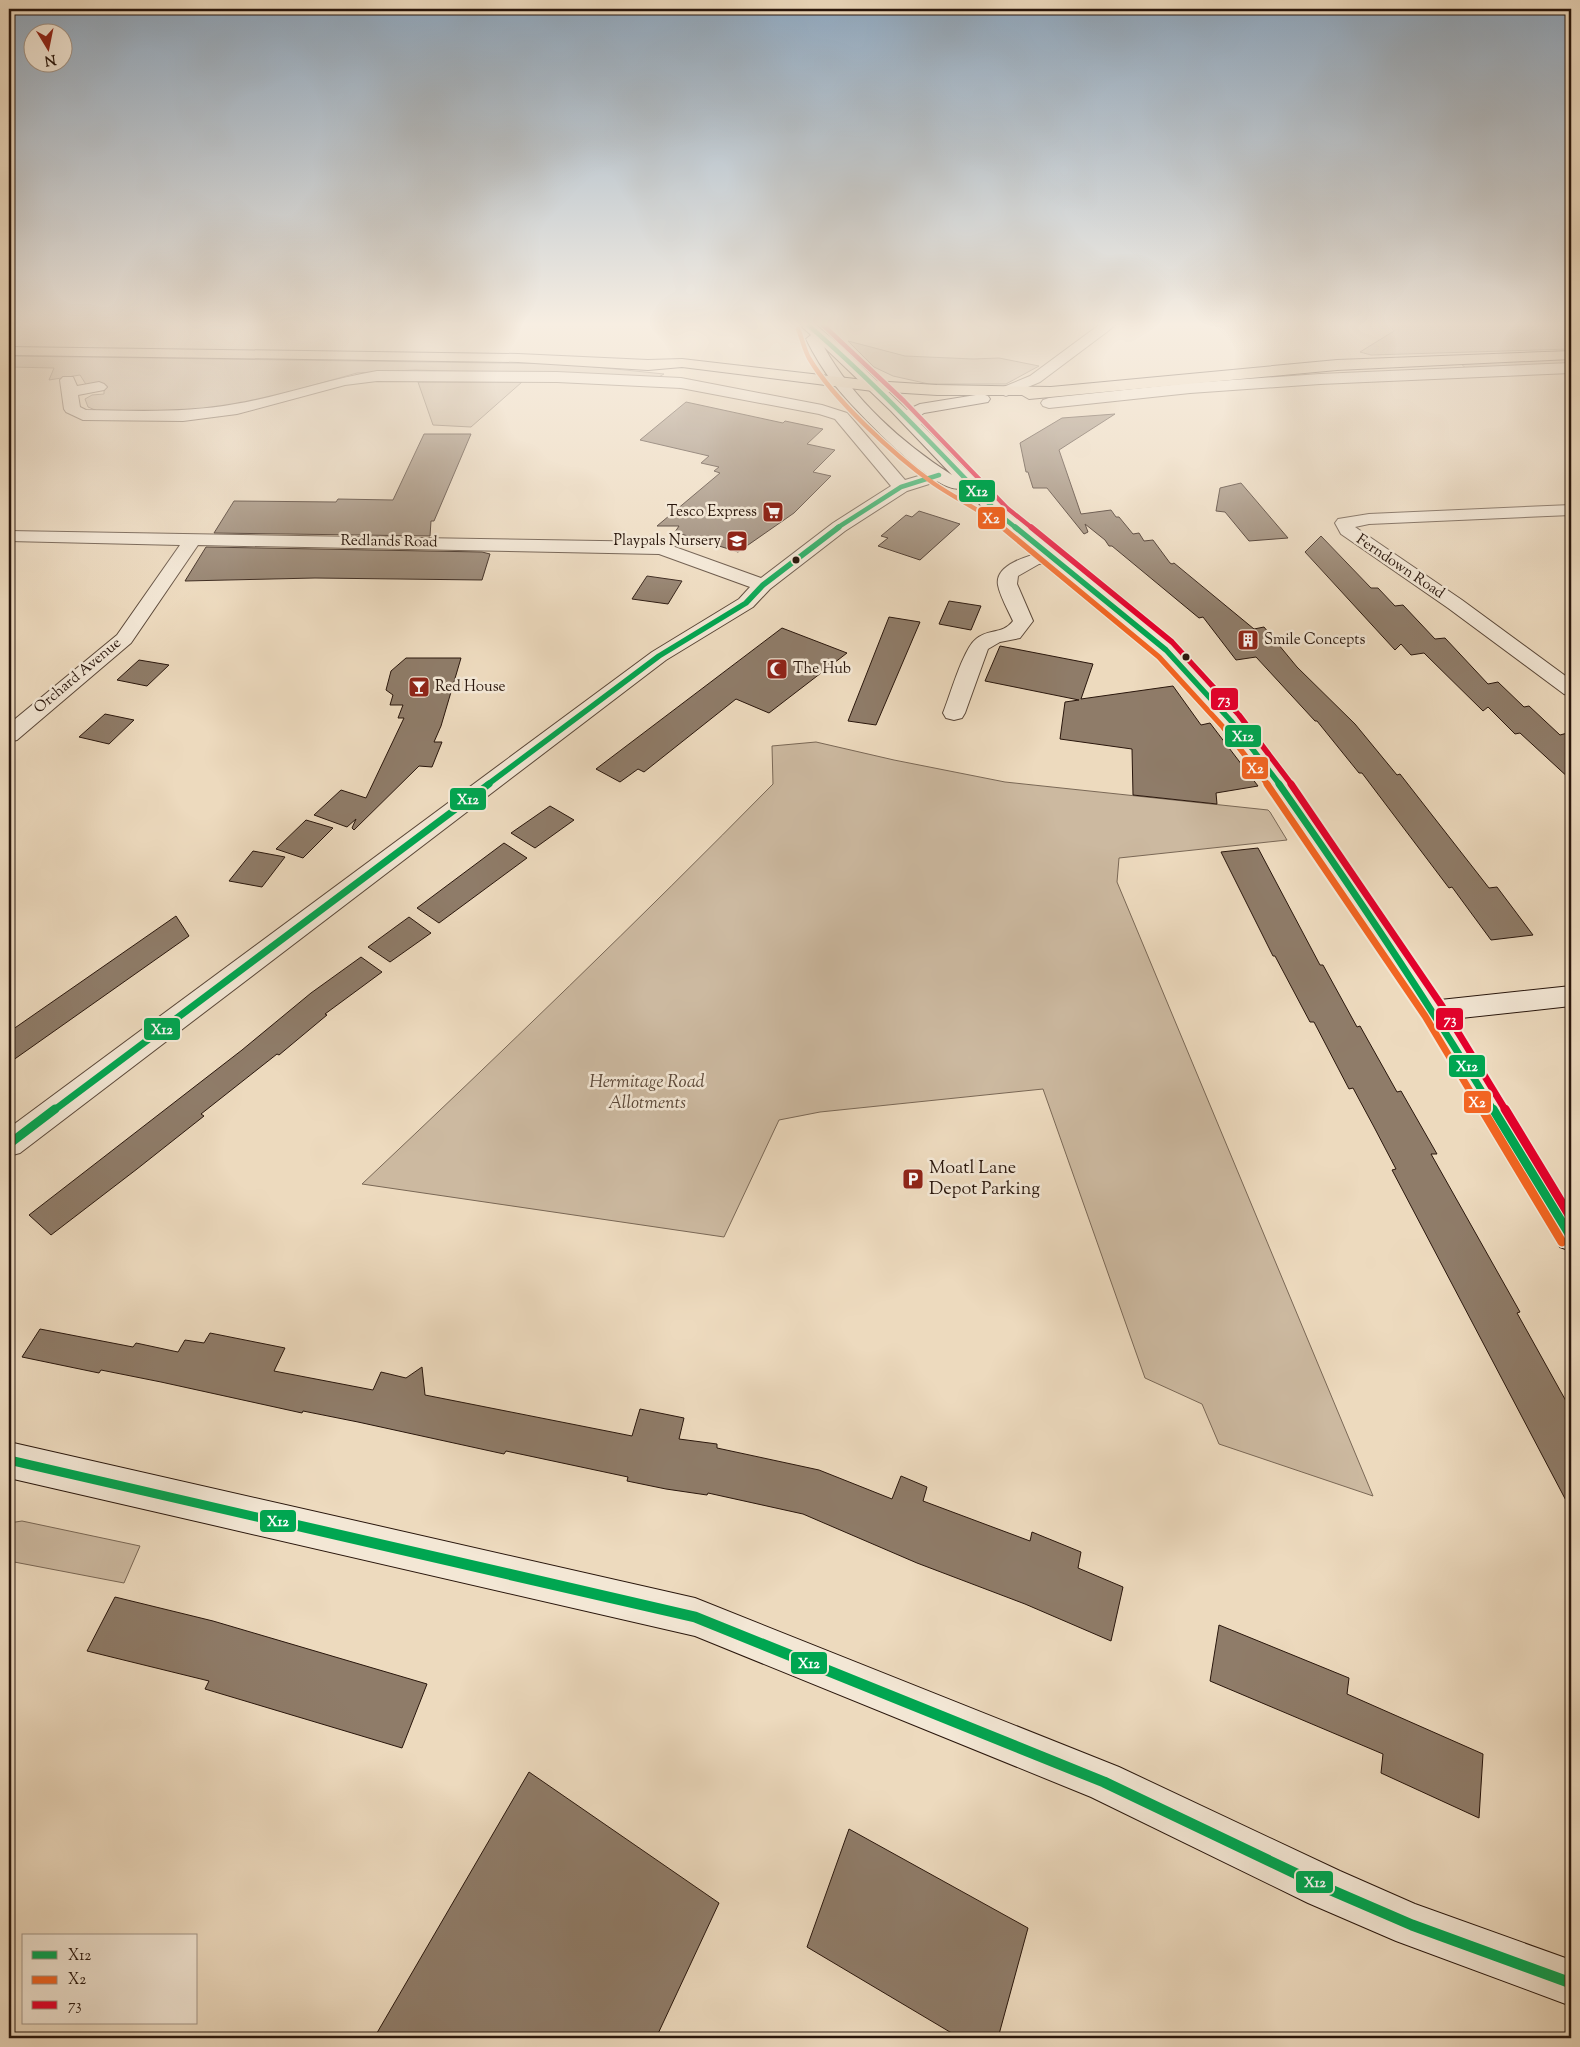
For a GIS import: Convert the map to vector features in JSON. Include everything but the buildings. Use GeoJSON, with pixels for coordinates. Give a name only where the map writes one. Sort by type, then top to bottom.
{"type":"FeatureCollection","features":[{"type":"Feature","properties":{"kind":"street"},"geometry":{"type":"LineString","coordinates":[[845,421],[901,487]]}},
{"type":"Feature","properties":{"kind":"street"},"geometry":{"type":"LineString","coordinates":[[876,421],[889,434],[939,475],[992,506]]}},
{"type":"Feature","properties":{"kind":"street"},"geometry":{"type":"LineString","coordinates":[[910,421],[992,506],[1166,650],[1231,721],[1268,768],[1366,909],[1433,1012],[1571,1237]]}},
{"type":"Feature","properties":{"kind":"street"},"geometry":{"type":"LineString","coordinates":[[9,1144],[308,922],[659,656],[746,603],[763,585],[838,527],[901,487],[939,475]]}},
{"type":"Feature","properties":{"kind":"street","name":"Ferndown Road"},"geometry":{"type":"LineString","coordinates":[[1571,510],[1369,518],[1344,523],[1347,530],[1455,604],[1571,690]]}},
{"type":"Feature","properties":{"kind":"street","name":"Redlands Road"},"geometry":{"type":"LineString","coordinates":[[9,536],[661,548],[763,585]]}},
{"type":"Feature","properties":{"kind":"street","name":"Orchard Avenue"},"geometry":{"type":"LineString","coordinates":[[9,735],[124,639],[194,538]]}},
{"type":"Feature","properties":{"kind":"street"},"geometry":{"type":"LineString","coordinates":[[954,713],[979,647],[983,642],[992,637],[1014,634],[1023,621],[1007,584],[1009,573],[1033,560],[1052,556]]}},
{"type":"Feature","properties":{"kind":"street"},"geometry":{"type":"LineString","coordinates":[[1433,1012],[1571,996]]}},
{"type":"Feature","properties":{"kind":"street"},"geometry":{"type":"LineString","coordinates":[[9,1460],[695,1616],[1104,1782],[1324,1887],[1412,1925],[1571,1983]]}},
{"type":"Feature","properties":{"kind":"green space"},"geometry":{"type":"Polygon","coordinates":[[[431,421],[478,421],[471,427],[433,425],[431,421]]]}},
{"type":"Feature","properties":{"kind":"green space","name":"Hermitage Road Allotments"},"geometry":{"type":"Polygon","coordinates":[[[816,742],[1005,782],[1268,810],[1270,812],[1287,840],[1119,858],[1117,882],[1373,1496],[1219,1444],[1202,1404],[1145,1378],[1043,1089],[820,1112],[779,1120],[724,1237],[362,1184],[569,986],[773,784],[772,746],[816,742]]]}},
{"type":"Feature","properties":{"kind":"green space"},"geometry":{"type":"Polygon","coordinates":[[[22,1521],[140,1546],[124,1583],[9,1561],[9,1523],[22,1521]]]}},
{"type":"Feature","properties":{"kind":"transit line","name":"X2"},"geometry":{"type":"LineString","coordinates":[[862,421],[882,441],[933,483],[986,514],[1124,627],[1159,657],[1223,727],[1260,774],[1358,915],[1425,1016],[1562,1242]]}},
{"type":"Feature","properties":{"kind":"transit line","name":"X12"},"geometry":{"type":"LineString","coordinates":[[909,421],[1000,515],[1166,650],[1231,721],[1268,768],[1366,909],[1433,1011],[1571,1237]]}},
{"type":"Feature","properties":{"kind":"transit line","name":"73"},"geometry":{"type":"LineString","coordinates":[[923,421],[1007,508],[1172,642],[1239,715],[1276,762],[1442,1006],[1571,1218]]}},
{"type":"Feature","properties":{"kind":"transit line","name":"X12"},"geometry":{"type":"LineString","coordinates":[[9,1144],[659,656],[746,603],[763,585],[839,527],[901,487],[939,475]]}},
{"type":"Feature","properties":{"kind":"transit line","name":"X12"},"geometry":{"type":"LineString","coordinates":[[9,1460],[695,1617],[1104,1782],[1324,1887],[1412,1925],[1571,1983]]}},
{"type":"Feature","properties":{"kind":"place","name":"Tesco Express"},"geometry":{"type":"Point","coordinates":[773,512]}},
{"type":"Feature","properties":{"kind":"place","name":"Playpals Nursery"},"geometry":{"type":"Point","coordinates":[737,541]}},
{"type":"Feature","properties":{"kind":"place","name":"Smile Concepts"},"geometry":{"type":"Point","coordinates":[1248,640]}},
{"type":"Feature","properties":{"kind":"place","name":"The Hub"},"geometry":{"type":"Point","coordinates":[777,669]}},
{"type":"Feature","properties":{"kind":"place","name":"Red House"},"geometry":{"type":"Point","coordinates":[419,687]}},
{"type":"Feature","properties":{"kind":"place","name":"Moatl Lane Depot Parking"},"geometry":{"type":"Point","coordinates":[913,1179]}}]}
